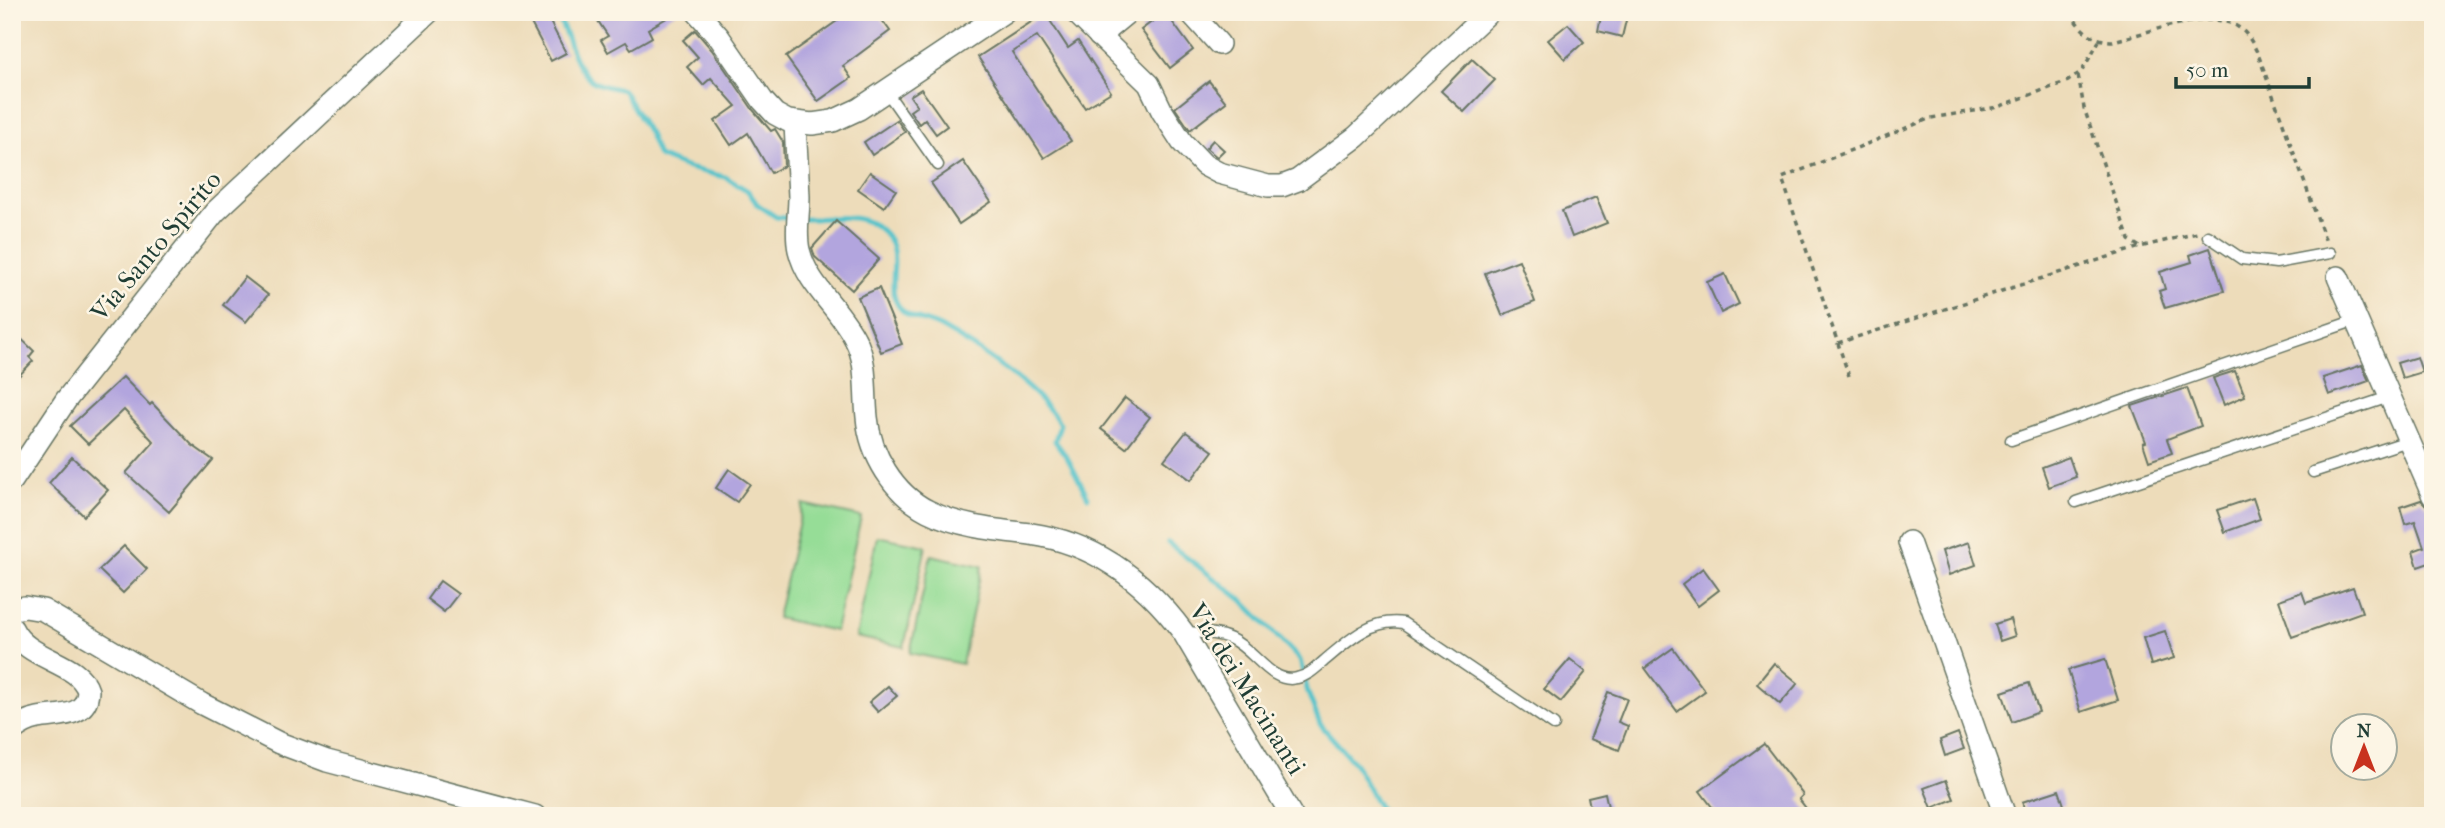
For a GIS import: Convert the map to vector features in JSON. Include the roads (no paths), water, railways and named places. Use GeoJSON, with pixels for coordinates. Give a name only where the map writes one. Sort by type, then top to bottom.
{"type":"FeatureCollection","features":[{"type":"Feature","properties":{"kind":"street","name":"Via Santo Spirito"},"geometry":{"type":"LineString","coordinates":[[12,481],[57,412],[215,212],[429,12]]}},
{"type":"Feature","properties":{"kind":"street"},"geometry":{"type":"LineString","coordinates":[[697,12],[719,37],[769,108],[779,117],[795,123],[818,124],[833,121],[859,109],[1004,12]]}},
{"type":"Feature","properties":{"kind":"street"},"geometry":{"type":"LineString","coordinates":[[1075,12],[1149,84],[1182,142],[1204,165],[1219,173],[1268,186],[1298,180],[1356,137],[1489,12]]}},
{"type":"Feature","properties":{"kind":"street"},"geometry":{"type":"LineString","coordinates":[[1099,36],[1128,12]]}},
{"type":"Feature","properties":{"kind":"street"},"geometry":{"type":"LineString","coordinates":[[1190,12],[1219,44]]}},
{"type":"Feature","properties":{"kind":"street","name":"Via dei Macinanti"},"geometry":{"type":"LineString","coordinates":[[795,123],[797,244],[807,272],[859,346],[864,365],[870,438],[879,460],[898,488],[918,505],[953,520],[992,530],[1054,538],[1091,551],[1119,568],[1147,591],[1183,632],[1292,816]]}},
{"type":"Feature","properties":{"kind":"street"},"geometry":{"type":"LineString","coordinates":[[2338,277],[2433,496]]}},
{"type":"Feature","properties":{"kind":"street"},"geometry":{"type":"LineString","coordinates":[[1909,542],[2005,816]]}},
{"type":"Feature","properties":{"kind":"street"},"geometry":{"type":"LineString","coordinates":[[12,609],[37,608],[48,613],[202,704],[279,743],[327,761],[535,816]]}},
{"type":"Feature","properties":{"kind":"street"},"geometry":{"type":"LineString","coordinates":[[12,628],[30,650],[80,678],[86,686],[88,697],[77,711],[36,718],[20,724],[12,731]]}},
{"type":"Feature","properties":{"kind":"lane"},"geometry":{"type":"LineString","coordinates":[[886,91],[938,166]]}},
{"type":"Feature","properties":{"kind":"lane"},"geometry":{"type":"LineString","coordinates":[[2208,236],[2242,259],[2276,263],[2330,254]]}},
{"type":"Feature","properties":{"kind":"lane"},"geometry":{"type":"LineString","coordinates":[[2011,440],[2357,320]]}},
{"type":"Feature","properties":{"kind":"lane"},"geometry":{"type":"LineString","coordinates":[[2076,502],[2389,397]]}},
{"type":"Feature","properties":{"kind":"lane"},"geometry":{"type":"LineString","coordinates":[[2313,472],[2408,441]]}},
{"type":"Feature","properties":{"kind":"lane"},"geometry":{"type":"LineString","coordinates":[[1183,632],[1225,636],[1247,648],[1276,676],[1289,679],[1312,671],[1350,639],[1370,627],[1381,623],[1403,623],[1554,725]]}},
{"type":"Feature","properties":{"kind":"waterway"},"geometry":{"type":"LineString","coordinates":[[555,12],[584,74],[598,84],[623,90],[649,134],[658,156],[688,168],[725,177],[748,191],[757,204],[776,217],[794,219]]}},
{"type":"Feature","properties":{"kind":"waterway"},"geometry":{"type":"LineString","coordinates":[[803,219],[853,218],[863,220],[881,230],[893,249],[893,291],[901,309],[972,346],[1037,396],[1060,424],[1055,441],[1088,497]]}},
{"type":"Feature","properties":{"kind":"waterway"},"geometry":{"type":"LineString","coordinates":[[1168,543],[1242,600],[1300,660],[1308,693],[1320,724],[1355,764],[1384,816]]}}]}
